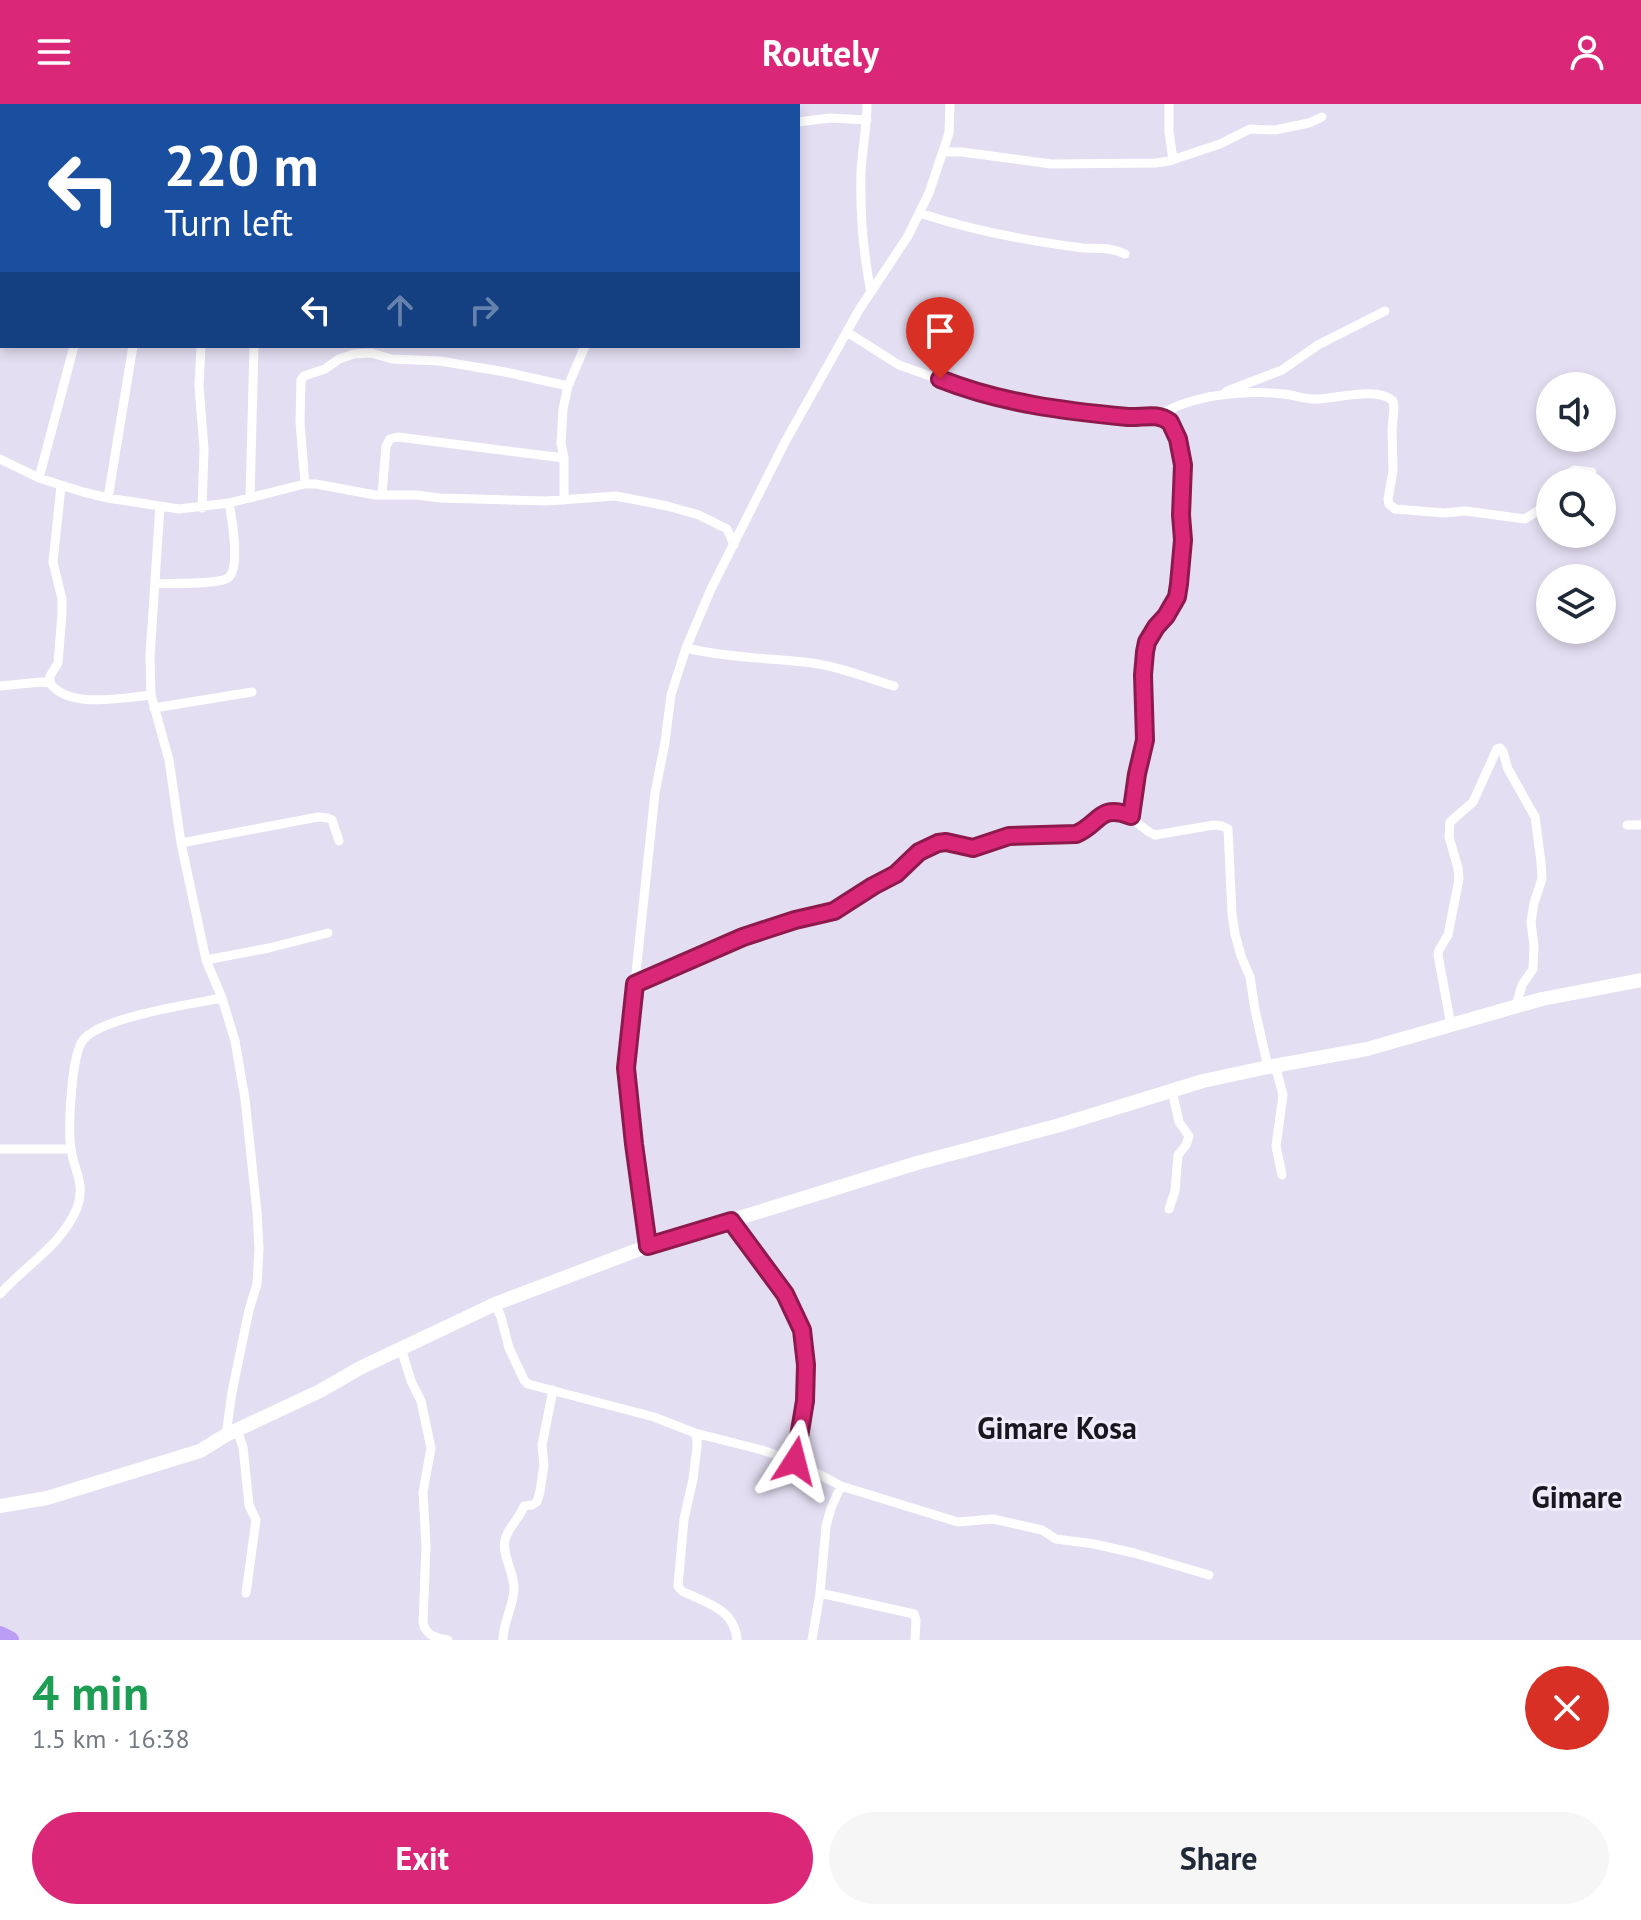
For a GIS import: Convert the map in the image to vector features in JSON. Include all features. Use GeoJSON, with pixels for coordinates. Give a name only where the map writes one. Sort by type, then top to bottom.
{"type":"FeatureCollection","features":[{"type":"Feature","properties":{"kind":"highway"},"geometry":{"type":"LineString","coordinates":[[0,1635],[10,1640]]}},
{"type":"Feature","properties":{"kind":"street"},"geometry":{"type":"LineString","coordinates":[[867,104],[861,213],[871,292]]}},
{"type":"Feature","properties":{"kind":"street"},"geometry":{"type":"LineString","coordinates":[[648,1246],[626,1068],[655,793],[671,695],[686,648],[711,589],[785,442],[847,332],[920,213],[949,133],[950,104]]}},
{"type":"Feature","properties":{"kind":"street"},"geometry":{"type":"LineString","coordinates":[[1169,104],[1173,160]]}},
{"type":"Feature","properties":{"kind":"street"},"geometry":{"type":"LineString","coordinates":[[943,152],[1051,164],[1156,163],[1220,144],[1250,129],[1275,130],[1322,117]]}},
{"type":"Feature","properties":{"kind":"street"},"geometry":{"type":"LineString","coordinates":[[800,122],[830,118],[867,120]]}},
{"type":"Feature","properties":{"kind":"street"},"geometry":{"type":"LineString","coordinates":[[920,213],[986,233],[1085,248],[1102,247],[1125,254]]}},
{"type":"Feature","properties":{"kind":"street"},"geometry":{"type":"LineString","coordinates":[[1223,395],[1282,370],[1318,345],[1385,311]]}},
{"type":"Feature","properties":{"kind":"street"},"geometry":{"type":"LineString","coordinates":[[847,332],[899,365],[979,393],[1085,413],[1138,418],[1158,416],[1188,401],[1223,395],[1281,394],[1316,399],[1383,395],[1393,401],[1394,408],[1393,471],[1388,499],[1395,509],[1444,513],[1466,511],[1525,519],[1536,512]]}},
{"type":"Feature","properties":{"kind":"street"},"geometry":{"type":"LineString","coordinates":[[39,478],[73,348]]}},
{"type":"Feature","properties":{"kind":"street"},"geometry":{"type":"LineString","coordinates":[[108,498],[133,348]]}},
{"type":"Feature","properties":{"kind":"street"},"geometry":{"type":"LineString","coordinates":[[201,348],[199,386],[204,449],[202,508]]}},
{"type":"Feature","properties":{"kind":"street"},"geometry":{"type":"LineString","coordinates":[[250,498],[254,348]]}},
{"type":"Feature","properties":{"kind":"street"},"geometry":{"type":"LineString","coordinates":[[564,500],[562,422],[568,386],[584,348]]}},
{"type":"Feature","properties":{"kind":"street"},"geometry":{"type":"LineString","coordinates":[[305,484],[300,422],[301,380],[339,359],[371,353],[392,359],[440,361],[568,386]]}},
{"type":"Feature","properties":{"kind":"street"},"geometry":{"type":"LineString","coordinates":[[1131,816],[1145,740],[1145,652],[1151,635],[1177,597],[1183,540],[1183,465],[1178,439],[1170,422],[1158,416]]}},
{"type":"Feature","properties":{"kind":"street"},"geometry":{"type":"LineString","coordinates":[[382,495],[386,446],[390,439],[398,437],[564,458]]}},
{"type":"Feature","properties":{"kind":"street"},"geometry":{"type":"LineString","coordinates":[[0,459],[61,486],[108,498],[179,509],[202,508],[316,484],[382,495],[440,498],[546,501],[616,496],[685,510],[727,529],[743,528]]}},
{"type":"Feature","properties":{"kind":"street"},"geometry":{"type":"LineString","coordinates":[[61,486],[53,562],[62,599],[61,629],[58,663],[50,676],[50,683],[54,689],[74,698],[151,695]]}},
{"type":"Feature","properties":{"kind":"street"},"geometry":{"type":"LineString","coordinates":[[155,584],[228,578],[234,556],[229,503]]}},
{"type":"Feature","properties":{"kind":"street"},"geometry":{"type":"LineString","coordinates":[[160,506],[150,656],[151,695],[169,760],[181,843],[206,960],[235,1041],[245,1099],[257,1212],[257,1284],[232,1392],[232,1433],[243,1447],[249,1505],[256,1520],[246,1593]]}},
{"type":"Feature","properties":{"kind":"street"},"geometry":{"type":"LineString","coordinates":[[727,529],[734,545]]}},
{"type":"Feature","properties":{"kind":"street"},"geometry":{"type":"LineString","coordinates":[[686,648],[716,655],[832,667],[894,686]]}},
{"type":"Feature","properties":{"kind":"street"},"geometry":{"type":"LineString","coordinates":[[0,686],[50,683]]}},
{"type":"Feature","properties":{"kind":"street"},"geometry":{"type":"LineString","coordinates":[[154,708],[252,692]]}},
{"type":"Feature","properties":{"kind":"street"},"geometry":{"type":"LineString","coordinates":[[1451,1025],[1438,955],[1448,935],[1459,879],[1450,822],[1473,802],[1489,764],[1500,748],[1535,817],[1541,862],[1542,879],[1531,922],[1533,969],[1522,985],[1516,1006]]}},
{"type":"Feature","properties":{"kind":"street"},"geometry":{"type":"LineString","coordinates":[[635,984],[743,937],[834,911],[896,874],[919,852],[938,843],[973,848],[1009,836],[1076,834],[1100,815],[1116,811],[1131,816],[1146,831],[1155,835],[1222,826],[1228,829],[1235,934],[1250,977],[1255,1010],[1271,1066],[1283,1095],[1276,1146],[1282,1175]]}},
{"type":"Feature","properties":{"kind":"street"},"geometry":{"type":"LineString","coordinates":[[181,843],[318,817],[332,820],[339,841]]}},
{"type":"Feature","properties":{"kind":"street"},"geometry":{"type":"LineString","coordinates":[[1627,825],[1641,825]]}},
{"type":"Feature","properties":{"kind":"street"},"geometry":{"type":"LineString","coordinates":[[206,960],[328,933]]}},
{"type":"Feature","properties":{"kind":"street"},"geometry":{"type":"LineString","coordinates":[[0,1506],[47,1498],[200,1451],[401,1348],[495,1304],[648,1246],[917,1163],[1060,1125],[1203,1081],[1367,1049],[1516,1006],[1641,980]]}},
{"type":"Feature","properties":{"kind":"street"},"geometry":{"type":"LineString","coordinates":[[0,1294],[57,1241],[80,1198],[81,1183],[71,1149],[72,1087],[78,1049],[85,1038],[137,1015],[222,998]]}},
{"type":"Feature","properties":{"kind":"street"},"geometry":{"type":"LineString","coordinates":[[1169,1209],[1175,1191],[1178,1155],[1189,1136],[1179,1122],[1172,1091]]}},
{"type":"Feature","properties":{"kind":"street"},"geometry":{"type":"LineString","coordinates":[[0,1149],[71,1149]]}},
{"type":"Feature","properties":{"kind":"street"},"geometry":{"type":"LineString","coordinates":[[731,1221],[785,1294],[802,1330],[806,1365],[805,1401],[795,1461]]}},
{"type":"Feature","properties":{"kind":"street"},"geometry":{"type":"LineString","coordinates":[[495,1304],[509,1348],[526,1382],[762,1450],[795,1461],[841,1486],[958,1522],[993,1519],[1042,1530],[1056,1539],[1134,1553],[1209,1575]]}},
{"type":"Feature","properties":{"kind":"street"},"geometry":{"type":"LineString","coordinates":[[401,1348],[421,1401],[431,1448],[423,1492],[426,1546],[423,1623],[430,1635],[448,1640]]}},
{"type":"Feature","properties":{"kind":"street"},"geometry":{"type":"LineString","coordinates":[[503,1640],[503,1628],[514,1594],[505,1540],[524,1506],[537,1502],[544,1465],[542,1445],[553,1390]]}},
{"type":"Feature","properties":{"kind":"street"},"geometry":{"type":"LineString","coordinates":[[695,1433],[697,1447],[682,1531],[678,1586],[679,1590],[727,1615],[736,1628],[737,1640]]}},
{"type":"Feature","properties":{"kind":"street"},"geometry":{"type":"LineString","coordinates":[[812,1640],[826,1526],[841,1486]]}},
{"type":"Feature","properties":{"kind":"street"},"geometry":{"type":"LineString","coordinates":[[820,1593],[914,1614],[915,1640]]}},
{"type":"Feature","properties":{"kind":"district","name":"Gimare Kosa"},"geometry":{"type":"Point","coordinates":[1057,1429]}},
{"type":"Feature","properties":{"kind":"district","name":"Gimare"},"geometry":{"type":"Point","coordinates":[1577,1498]}},
{"type":"Feature","properties":{"kind":"route"},"geometry":{"type":"LineString","coordinates":[[795,1461],[805,1401],[806,1365],[802,1330],[785,1294],[731,1221],[648,1246],[626,1068],[635,984],[743,937],[834,911],[896,874],[919,852],[938,843],[973,848],[1009,836],[1076,834],[1100,815],[1109,812],[1131,816],[1145,740],[1143,675],[1147,642],[1179,591],[1183,465],[1175,430],[1166,418],[1085,413],[1009,401],[940,379]]}}]}
